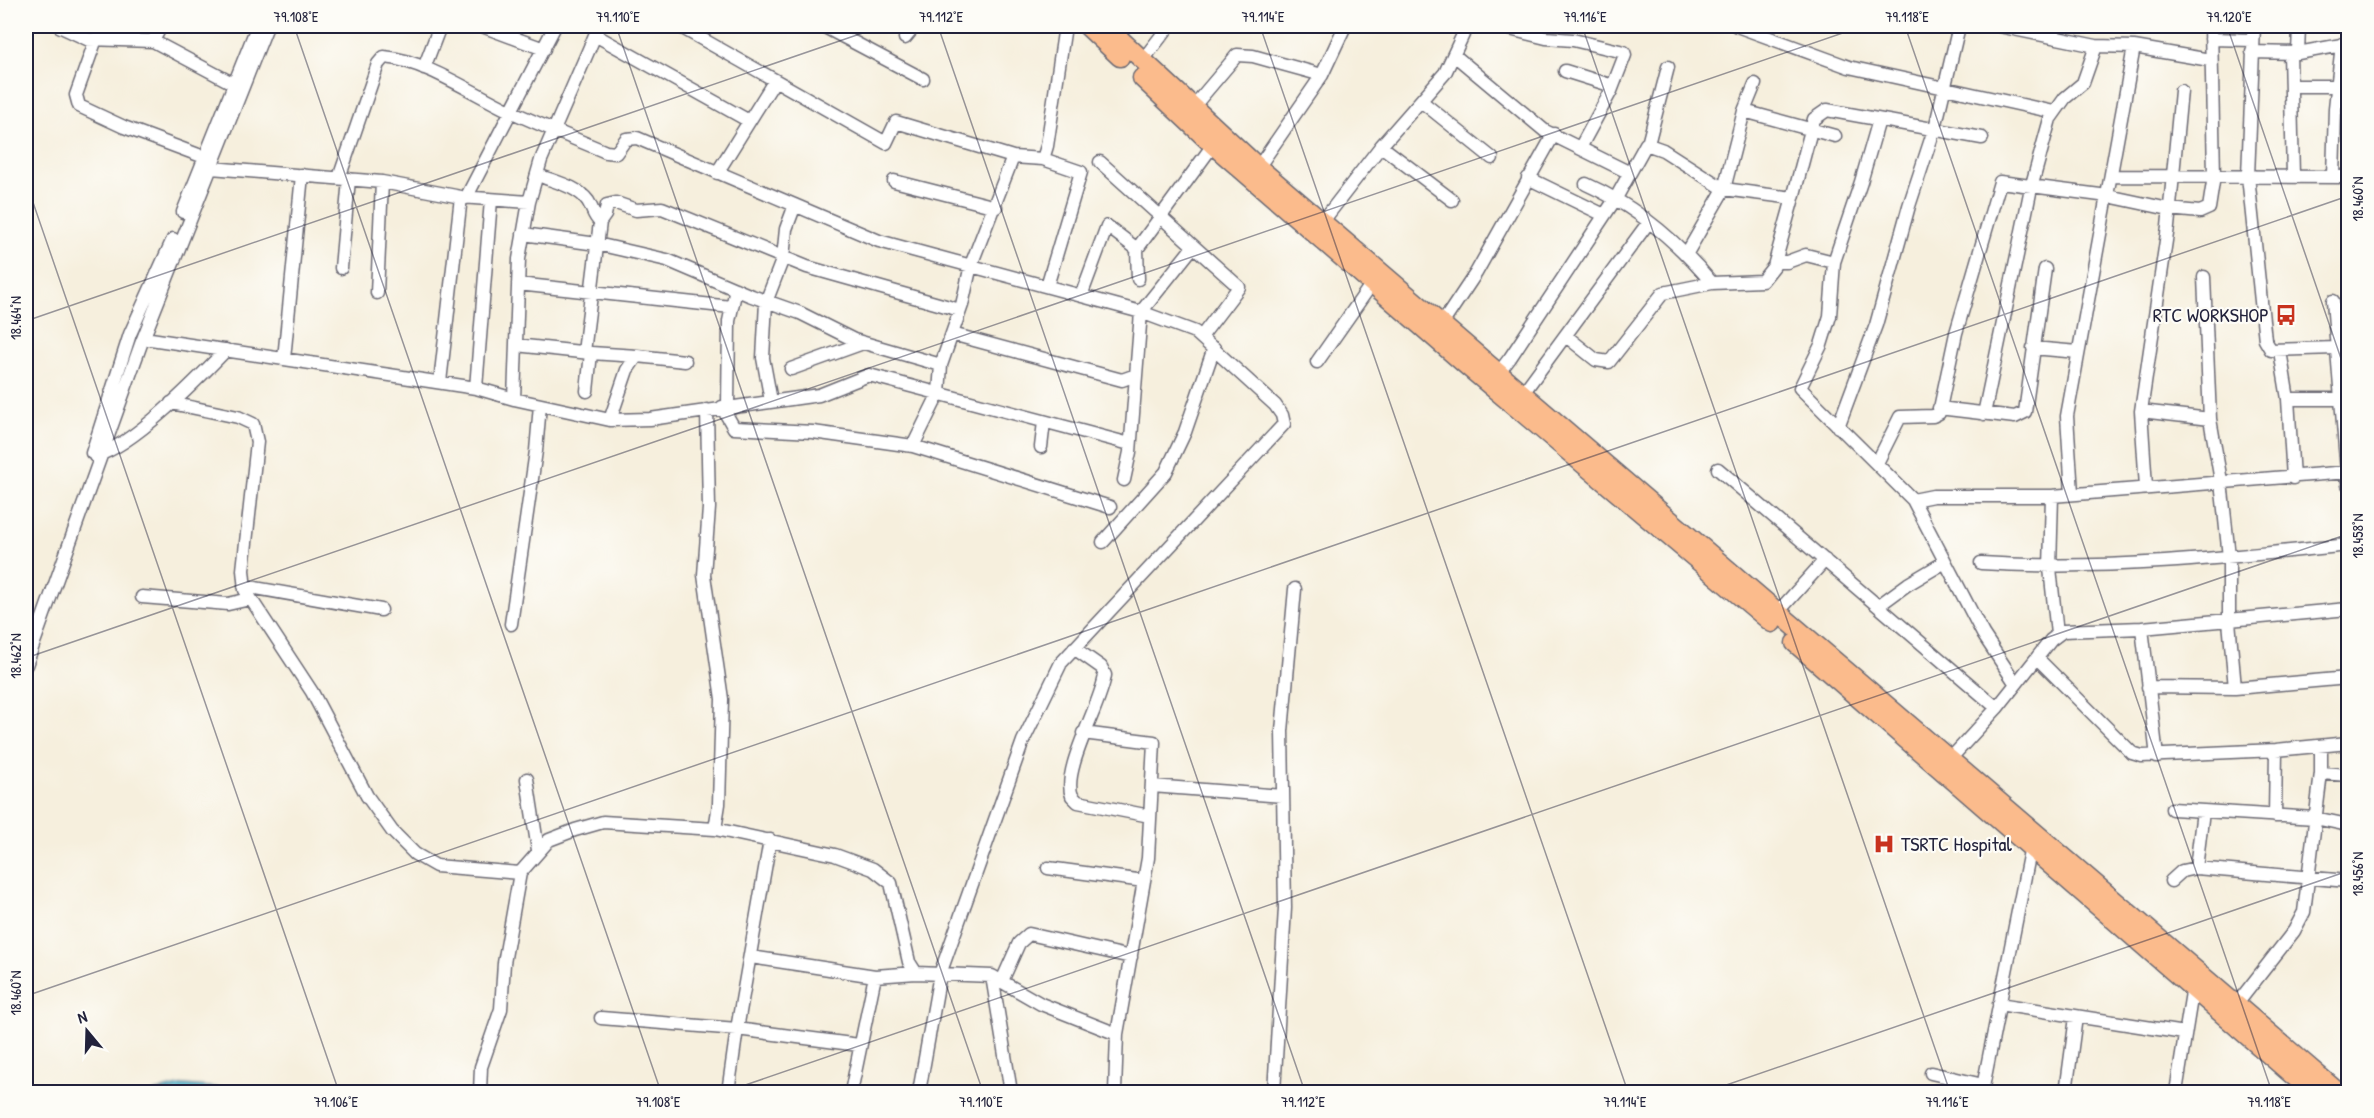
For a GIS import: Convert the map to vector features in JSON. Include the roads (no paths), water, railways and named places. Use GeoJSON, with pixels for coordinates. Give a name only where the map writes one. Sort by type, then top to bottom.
{"type":"FeatureCollection","features":[{"type":"Feature","properties":{"kind":"highway"},"geometry":{"type":"LineString","coordinates":[[1087,26],[1213,145],[1323,221],[1442,324],[1494,379],[1522,393],[2338,1092]]}},
{"type":"Feature","properties":{"kind":"highway"},"geometry":{"type":"LineString","coordinates":[[1106,26],[1192,107],[1254,172],[1373,282],[1494,379],[2313,1092]]}},
{"type":"Feature","properties":{"kind":"street"},"geometry":{"type":"LineString","coordinates":[[59,26],[87,39],[153,41],[234,84]]}},
{"type":"Feature","properties":{"kind":"street"},"geometry":{"type":"LineString","coordinates":[[153,41],[161,26]]}},
{"type":"Feature","properties":{"kind":"street"},"geometry":{"type":"LineString","coordinates":[[26,637],[95,456],[144,338],[234,84],[258,26]]}},
{"type":"Feature","properties":{"kind":"street"},"geometry":{"type":"LineString","coordinates":[[26,665],[95,456],[130,334],[267,26]]}},
{"type":"Feature","properties":{"kind":"street"},"geometry":{"type":"LineString","coordinates":[[424,68],[440,26]]}},
{"type":"Feature","properties":{"kind":"street"},"geometry":{"type":"LineString","coordinates":[[482,26],[544,49]]}},
{"type":"Feature","properties":{"kind":"street"},"geometry":{"type":"LineString","coordinates":[[440,382],[464,197],[555,26]]}},
{"type":"Feature","properties":{"kind":"street"},"geometry":{"type":"LineString","coordinates":[[679,26],[886,143],[896,122],[1013,157],[1042,159],[1081,172],[1047,286]]}},
{"type":"Feature","properties":{"kind":"street"},"geometry":{"type":"LineString","coordinates":[[823,26],[923,79]]}},
{"type":"Feature","properties":{"kind":"street"},"geometry":{"type":"LineString","coordinates":[[905,38],[915,26]]}},
{"type":"Feature","properties":{"kind":"street"},"geometry":{"type":"LineString","coordinates":[[1042,159],[1047,146],[1065,26]]}},
{"type":"Feature","properties":{"kind":"street"},"geometry":{"type":"LineString","coordinates":[[1142,61],[1169,26]]}},
{"type":"Feature","properties":{"kind":"street"},"geometry":{"type":"LineString","coordinates":[[1254,172],[1322,75],[1345,26]]}},
{"type":"Feature","properties":{"kind":"street"},"geometry":{"type":"LineString","coordinates":[[1323,221],[1381,146],[1445,73],[1467,26]]}},
{"type":"Feature","properties":{"kind":"street"},"geometry":{"type":"LineString","coordinates":[[1498,26],[1546,38],[1573,40],[1622,50],[1625,55],[1613,86],[1580,148]]}},
{"type":"Feature","properties":{"kind":"street"},"geometry":{"type":"LineString","coordinates":[[1737,26],[1849,66],[2054,112]]}},
{"type":"Feature","properties":{"kind":"street"},"geometry":{"type":"LineString","coordinates":[[1838,427],[1876,325],[1909,206],[1934,129],[1959,26]]}},
{"type":"Feature","properties":{"kind":"street"},"geometry":{"type":"LineString","coordinates":[[1999,26],[2015,27],[2096,46],[2134,47],[2210,60]]}},
{"type":"Feature","properties":{"kind":"street"},"geometry":{"type":"LineString","coordinates":[[2254,26],[2248,176],[2265,340],[2268,348],[2280,351],[2336,348]]}},
{"type":"Feature","properties":{"kind":"street"},"geometry":{"type":"LineString","coordinates":[[2293,176],[2291,86],[2299,26]]}},
{"type":"Feature","properties":{"kind":"street"},"geometry":{"type":"LineString","coordinates":[[514,399],[518,284],[529,202],[541,160],[597,30],[749,122]]}},
{"type":"Feature","properties":{"kind":"street"},"geometry":{"type":"LineString","coordinates":[[1877,464],[1900,417],[1933,416],[1938,413],[1956,333],[2000,182],[2031,188],[2108,196],[2169,209],[2205,211],[2209,208],[2214,176],[2211,32],[2253,46],[2294,53],[2345,44],[2333,177]]}},
{"type":"Feature","properties":{"kind":"street"},"geometry":{"type":"LineString","coordinates":[[96,39],[76,94],[80,106],[207,163],[382,182],[464,197],[529,202]]}},
{"type":"Feature","properties":{"kind":"street"},"geometry":{"type":"LineString","coordinates":[[1984,414],[2031,188],[2054,112],[2065,98],[2083,83],[2096,46]]}},
{"type":"Feature","properties":{"kind":"street"},"geometry":{"type":"LineString","coordinates":[[2072,494],[2067,416],[2134,47]]}},
{"type":"Feature","properties":{"kind":"street"},"geometry":{"type":"LineString","coordinates":[[1192,107],[1237,55],[1253,56],[1322,75]]}},
{"type":"Feature","properties":{"kind":"street"},"geometry":{"type":"LineString","coordinates":[[1454,55],[1523,114],[1554,134],[1628,172]]}},
{"type":"Feature","properties":{"kind":"street"},"geometry":{"type":"LineString","coordinates":[[341,268],[344,179],[380,60],[388,57],[424,68],[509,111],[606,152],[616,153],[626,139],[637,138],[879,241],[1141,312],[1195,332],[1275,405],[1284,424],[1061,663],[1023,741],[940,974],[919,1092]]}},
{"type":"Feature","properties":{"kind":"street"},"geometry":{"type":"LineString","coordinates":[[1494,379],[1616,198],[1640,151],[1648,144],[1668,67]]}},
{"type":"Feature","properties":{"kind":"street"},"geometry":{"type":"LineString","coordinates":[[1565,71],[1613,86]]}},
{"type":"Feature","properties":{"kind":"street"},"geometry":{"type":"LineString","coordinates":[[717,173],[775,80]]}},
{"type":"Feature","properties":{"kind":"street"},"geometry":{"type":"LineString","coordinates":[[1687,253],[1724,189],[1744,111],[1755,84]]}},
{"type":"Feature","properties":{"kind":"street"},"geometry":{"type":"LineString","coordinates":[[2291,86],[2343,86]]}},
{"type":"Feature","properties":{"kind":"street"},"geometry":{"type":"LineString","coordinates":[[2146,488],[2141,411],[2173,177],[2181,91]]}},
{"type":"Feature","properties":{"kind":"street"},"geometry":{"type":"LineString","coordinates":[[1421,101],[1492,158]]}},
{"type":"Feature","properties":{"kind":"street"},"geometry":{"type":"LineString","coordinates":[[1566,336],[1596,360],[1609,362],[1663,293],[1712,283],[1762,281],[1775,262],[1814,119],[1827,110],[1982,138]]}},
{"type":"Feature","properties":{"kind":"street"},"geometry":{"type":"LineString","coordinates":[[1744,111],[1835,136]]}},
{"type":"Feature","properties":{"kind":"street"},"geometry":{"type":"LineString","coordinates":[[1879,120],[1834,262],[1830,316],[1821,345],[1800,387],[1913,500],[1983,634],[2016,684]]}},
{"type":"Feature","properties":{"kind":"street"},"geometry":{"type":"LineString","coordinates":[[1442,324],[1476,273],[1554,134]]}},
{"type":"Feature","properties":{"kind":"street"},"geometry":{"type":"LineString","coordinates":[[1648,144],[1663,150],[1724,189],[1793,198]]}},
{"type":"Feature","properties":{"kind":"street"},"geometry":{"type":"LineString","coordinates":[[1138,279],[1137,249],[1213,145]]}},
{"type":"Feature","properties":{"kind":"street"},"geometry":{"type":"LineString","coordinates":[[1381,146],[1452,200]]}},
{"type":"Feature","properties":{"kind":"street"},"geometry":{"type":"LineString","coordinates":[[913,446],[939,393],[941,364],[960,310],[971,265],[996,207],[1013,157]]}},
{"type":"Feature","properties":{"kind":"street"},"geometry":{"type":"LineString","coordinates":[[1100,162],[1239,287],[1201,338]]}},
{"type":"Feature","properties":{"kind":"street"},"geometry":{"type":"LineString","coordinates":[[284,359],[302,175]]}},
{"type":"Feature","properties":{"kind":"street"},"geometry":{"type":"LineString","coordinates":[[538,175],[578,190],[590,202],[595,218],[600,222]]}},
{"type":"Feature","properties":{"kind":"street"},"geometry":{"type":"LineString","coordinates":[[2112,176],[2349,177]]}},
{"type":"Feature","properties":{"kind":"street"},"geometry":{"type":"LineString","coordinates":[[1528,178],[1604,215]]}},
{"type":"Feature","properties":{"kind":"street"},"geometry":{"type":"LineString","coordinates":[[894,181],[996,207]]}},
{"type":"Feature","properties":{"kind":"street"},"geometry":{"type":"LineString","coordinates":[[377,293],[382,182]]}},
{"type":"Feature","properties":{"kind":"street"},"geometry":{"type":"LineString","coordinates":[[1586,184],[1616,198],[1687,253],[1712,283]]}},
{"type":"Feature","properties":{"kind":"street"},"geometry":{"type":"LineString","coordinates":[[476,387],[491,200]]}},
{"type":"Feature","properties":{"kind":"street"},"geometry":{"type":"LineString","coordinates":[[587,391],[591,291],[600,222],[605,215],[607,205],[616,203],[636,210],[662,208],[783,258],[960,310]]}},
{"type":"Feature","properties":{"kind":"street"},"geometry":{"type":"LineString","coordinates":[[771,401],[763,358],[766,302],[783,258],[786,229],[795,205]]}},
{"type":"Feature","properties":{"kind":"street"},"geometry":{"type":"LineString","coordinates":[[1522,393],[1648,223]]}},
{"type":"Feature","properties":{"kind":"street"},"geometry":{"type":"LineString","coordinates":[[1081,296],[1107,226],[1137,249]]}},
{"type":"Feature","properties":{"kind":"street"},"geometry":{"type":"LineString","coordinates":[[523,234],[597,244],[667,260],[766,302],[800,313],[826,328],[863,343],[941,364]]}},
{"type":"Feature","properties":{"kind":"street"},"geometry":{"type":"LineString","coordinates":[[1124,480],[1130,444],[1141,312],[1193,247]]}},
{"type":"Feature","properties":{"kind":"street"},"geometry":{"type":"LineString","coordinates":[[1775,262],[1787,262],[1806,255],[1834,262]]}},
{"type":"Feature","properties":{"kind":"street"},"geometry":{"type":"LineString","coordinates":[[1939,408],[2015,417],[2025,412],[2045,269]]}},
{"type":"Feature","properties":{"kind":"street"},"geometry":{"type":"LineString","coordinates":[[2204,277],[2210,418],[2221,481],[2229,557],[2229,621],[2235,688]]}},
{"type":"Feature","properties":{"kind":"street"},"geometry":{"type":"LineString","coordinates":[[1317,362],[1373,282]]}},
{"type":"Feature","properties":{"kind":"street"},"geometry":{"type":"LineString","coordinates":[[518,284],[731,307]]}},
{"type":"Feature","properties":{"kind":"street"},"geometry":{"type":"LineString","coordinates":[[736,289],[731,307],[725,406],[734,428],[813,432],[913,446],[1110,507]]}},
{"type":"Feature","properties":{"kind":"street"},"geometry":{"type":"LineString","coordinates":[[2333,301],[2336,348],[2344,399],[2349,486]]}},
{"type":"Feature","properties":{"kind":"street"},"geometry":{"type":"LineString","coordinates":[[952,334],[1122,380],[1136,375]]}},
{"type":"Feature","properties":{"kind":"street"},"geometry":{"type":"LineString","coordinates":[[144,338],[476,387],[514,399],[610,420],[650,419],[725,406],[819,395],[869,375],[1130,444]]}},
{"type":"Feature","properties":{"kind":"street"},"geometry":{"type":"LineString","coordinates":[[791,369],[863,343]]}},
{"type":"Feature","properties":{"kind":"street"},"geometry":{"type":"LineString","coordinates":[[516,345],[685,361]]}},
{"type":"Feature","properties":{"kind":"street"},"geometry":{"type":"LineString","coordinates":[[1103,542],[1166,472],[1185,432],[1214,348]]}},
{"type":"Feature","properties":{"kind":"street"},"geometry":{"type":"LineString","coordinates":[[2033,348],[2078,352]]}},
{"type":"Feature","properties":{"kind":"street"},"geometry":{"type":"LineString","coordinates":[[95,456],[116,449],[171,403],[226,350]]}},
{"type":"Feature","properties":{"kind":"street"},"geometry":{"type":"LineString","coordinates":[[2280,351],[2288,399],[2293,478]]}},
{"type":"Feature","properties":{"kind":"street"},"geometry":{"type":"LineString","coordinates":[[610,420],[627,370],[637,356]]}},
{"type":"Feature","properties":{"kind":"street"},"geometry":{"type":"LineString","coordinates":[[2288,399],[2344,399]]}},
{"type":"Feature","properties":{"kind":"street"},"geometry":{"type":"LineString","coordinates":[[171,403],[248,419],[255,429],[257,442],[243,570],[244,586],[250,599],[312,692],[367,796],[392,831],[415,854],[436,866],[520,873]]}},
{"type":"Feature","properties":{"kind":"street"},"geometry":{"type":"LineString","coordinates":[[511,624],[536,451],[540,405]]}},
{"type":"Feature","properties":{"kind":"street"},"geometry":{"type":"LineString","coordinates":[[707,410],[709,508],[704,575],[722,699],[719,804],[715,829]]}},
{"type":"Feature","properties":{"kind":"street"},"geometry":{"type":"LineString","coordinates":[[2141,411],[2210,418]]}},
{"type":"Feature","properties":{"kind":"street"},"geometry":{"type":"LineString","coordinates":[[1041,447],[1044,422]]}},
{"type":"Feature","properties":{"kind":"street"},"geometry":{"type":"LineString","coordinates":[[1718,469],[1997,708]]}},
{"type":"Feature","properties":{"kind":"street"},"geometry":{"type":"LineString","coordinates":[[1913,500],[1933,496],[2052,496],[2348,472]]}},
{"type":"Feature","properties":{"kind":"street"},"geometry":{"type":"LineString","coordinates":[[2052,496],[2050,568],[2057,634]]}},
{"type":"Feature","properties":{"kind":"street"},"geometry":{"type":"LineString","coordinates":[[1981,563],[2050,568],[2229,557],[2349,545]]}},
{"type":"Feature","properties":{"kind":"street"},"geometry":{"type":"LineString","coordinates":[[1778,612],[1825,560]]}},
{"type":"Feature","properties":{"kind":"street"},"geometry":{"type":"LineString","coordinates":[[1878,606],[1908,584],[1945,562]]}},
{"type":"Feature","properties":{"kind":"street"},"geometry":{"type":"LineString","coordinates":[[244,586],[381,610]]}},
{"type":"Feature","properties":{"kind":"street"},"geometry":{"type":"LineString","coordinates":[[1274,1092],[1285,917],[1282,730],[1295,589]]}},
{"type":"Feature","properties":{"kind":"street"},"geometry":{"type":"LineString","coordinates":[[142,597],[236,604],[250,599]]}},
{"type":"Feature","properties":{"kind":"street"},"geometry":{"type":"LineString","coordinates":[[1950,759],[1997,708],[2057,634],[2072,630],[2229,621],[2349,609]]}},
{"type":"Feature","properties":{"kind":"street"},"geometry":{"type":"LineString","coordinates":[[2142,627],[2157,757]]}},
{"type":"Feature","properties":{"kind":"street"},"geometry":{"type":"LineString","coordinates":[[1074,648],[1101,667],[1105,675],[1083,733],[1070,789],[1074,800],[1150,816]]}},
{"type":"Feature","properties":{"kind":"street"},"geometry":{"type":"LineString","coordinates":[[2037,658],[2132,753],[2157,757],[2349,743]]}},
{"type":"Feature","properties":{"kind":"street"},"geometry":{"type":"LineString","coordinates":[[2148,687],[2235,688],[2349,678]]}},
{"type":"Feature","properties":{"kind":"street"},"geometry":{"type":"LineString","coordinates":[[1083,733],[1154,742],[1144,881],[1117,1034],[1116,1092]]}},
{"type":"Feature","properties":{"kind":"street"},"geometry":{"type":"LineString","coordinates":[[2236,1005],[2300,921],[2310,878],[2321,773],[2321,746]]}},
{"type":"Feature","properties":{"kind":"street"},"geometry":{"type":"LineString","coordinates":[[2275,816],[2276,750]]}},
{"type":"Feature","properties":{"kind":"street"},"geometry":{"type":"LineString","coordinates":[[2321,773],[2349,776]]}},
{"type":"Feature","properties":{"kind":"street"},"geometry":{"type":"LineString","coordinates":[[527,779],[538,850]]}},
{"type":"Feature","properties":{"kind":"street"},"geometry":{"type":"LineString","coordinates":[[1152,786],[1283,796]]}},
{"type":"Feature","properties":{"kind":"street"},"geometry":{"type":"LineString","coordinates":[[2172,809],[2315,818],[2349,825]]}},
{"type":"Feature","properties":{"kind":"street"},"geometry":{"type":"LineString","coordinates":[[2196,868],[2203,811]]}},
{"type":"Feature","properties":{"kind":"street"},"geometry":{"type":"LineString","coordinates":[[480,1092],[481,1067],[501,1009],[504,963],[520,873],[549,840],[603,822],[715,829],[835,855],[873,869],[891,884],[909,962],[916,973]]}},
{"type":"Feature","properties":{"kind":"street"},"geometry":{"type":"LineString","coordinates":[[728,1092],[770,840]]}},
{"type":"Feature","properties":{"kind":"street"},"geometry":{"type":"LineString","coordinates":[[1931,1073],[1982,1089],[2031,846]]}},
{"type":"Feature","properties":{"kind":"street"},"geometry":{"type":"LineString","coordinates":[[1048,868],[1144,881]]}},
{"type":"Feature","properties":{"kind":"street"},"geometry":{"type":"LineString","coordinates":[[2171,882],[2182,871],[2196,868],[2349,881]]}},
{"type":"Feature","properties":{"kind":"street"},"geometry":{"type":"LineString","coordinates":[[1011,1092],[997,978],[1019,943],[1029,934],[1131,957]]}},
{"type":"Feature","properties":{"kind":"street"},"geometry":{"type":"LineString","coordinates":[[751,957],[875,976],[916,973],[997,978],[1041,1004],[1117,1034]]}},
{"type":"Feature","properties":{"kind":"street"},"geometry":{"type":"LineString","coordinates":[[851,1092],[875,976]]}},
{"type":"Feature","properties":{"kind":"street"},"geometry":{"type":"LineString","coordinates":[[2175,1092],[2193,986]]}},
{"type":"Feature","properties":{"kind":"street"},"geometry":{"type":"LineString","coordinates":[[1999,1004],[2184,1033]]}},
{"type":"Feature","properties":{"kind":"street"},"geometry":{"type":"LineString","coordinates":[[2066,1092],[2076,1017]]}},
{"type":"Feature","properties":{"kind":"street"},"geometry":{"type":"LineString","coordinates":[[601,1018],[737,1029],[859,1045]]}},
{"type":"Feature","properties":{"kind":"water"},"geometry":{"type":"Polygon","coordinates":[[[184,1085],[221,1088],[232,1092],[153,1092],[184,1085]]]}},
{"type":"Feature","properties":{"kind":"place","name":"RTC WORKSHOP"},"geometry":{"type":"Point","coordinates":[2286,315]}},
{"type":"Feature","properties":{"kind":"place","name":"TSRTC Hospital"},"geometry":{"type":"Point","coordinates":[1884,844]}}]}
